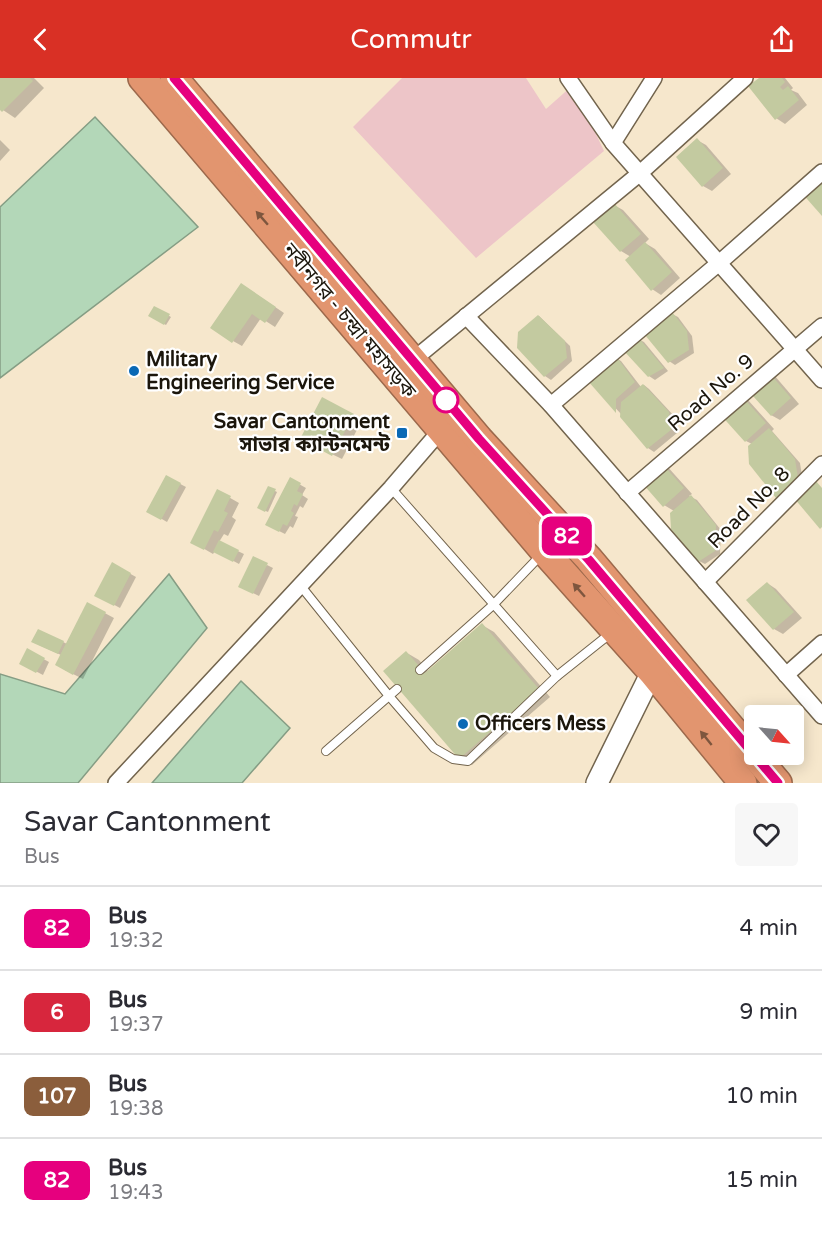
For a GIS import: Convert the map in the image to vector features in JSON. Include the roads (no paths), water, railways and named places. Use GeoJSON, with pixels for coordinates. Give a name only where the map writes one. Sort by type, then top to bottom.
{"type":"FeatureCollection","features":[{"type":"Feature","properties":{"kind":"highway","name":"নবীনগর - চন্দ্রা মহাসড়ক"},"geometry":{"type":"LineString","coordinates":[[142,78],[544,551],[652,672],[743,783]]}},
{"type":"Feature","properties":{"kind":"highway","name":"নবীনগর - চন্দ্রা মহাসড়ক"},"geometry":{"type":"LineString","coordinates":[[174,78],[479,439],[589,560],[778,783]]}},
{"type":"Feature","properties":{"kind":"street"},"geometry":{"type":"LineString","coordinates":[[568,78],[613,143],[639,174],[822,380]]}},
{"type":"Feature","properties":{"kind":"street"},"geometry":{"type":"LineString","coordinates":[[613,143],[654,78]]}},
{"type":"Feature","properties":{"kind":"street"},"geometry":{"type":"LineString","coordinates":[[413,360],[639,174],[745,78]]}},
{"type":"Feature","properties":{"kind":"street"},"geometry":{"type":"LineString","coordinates":[[551,405],[719,263],[822,172]]}},
{"type":"Feature","properties":{"kind":"street"},"geometry":{"type":"LineString","coordinates":[[466,316],[551,405],[822,716]]}},
{"type":"Feature","properties":{"kind":"street","name":"Road No. 9"},"geometry":{"type":"LineString","coordinates":[[627,493],[822,326]]}},
{"type":"Feature","properties":{"kind":"street"},"geometry":{"type":"LineString","coordinates":[[116,783],[391,488],[441,430]]}},
{"type":"Feature","properties":{"kind":"street","name":"Road No. 8"},"geometry":{"type":"LineString","coordinates":[[705,582],[822,464]]}},
{"type":"Feature","properties":{"kind":"street"},"geometry":{"type":"LineString","coordinates":[[786,675],[822,643]]}},
{"type":"Feature","properties":{"kind":"street"},"geometry":{"type":"LineString","coordinates":[[597,783],[652,672]]}},
{"type":"Feature","properties":{"kind":"lane"},"geometry":{"type":"LineString","coordinates":[[391,488],[557,676]]}},
{"type":"Feature","properties":{"kind":"lane"},"geometry":{"type":"LineString","coordinates":[[420,670],[493,605],[544,551]]}},
{"type":"Feature","properties":{"kind":"lane"},"geometry":{"type":"LineString","coordinates":[[300,585],[434,748],[453,759],[468,761],[557,676],[614,630]]}},
{"type":"Feature","properties":{"kind":"lane"},"geometry":{"type":"LineString","coordinates":[[326,752],[397,689]]}},
{"type":"Feature","properties":{"kind":"place","name":"Military Engineering Service"},"geometry":{"type":"Point","coordinates":[134,371]}},
{"type":"Feature","properties":{"kind":"place","name":"Savar Cantonment সাভার ক্যান্টনমেন্ট"},"geometry":{"type":"Point","coordinates":[402,433]}},
{"type":"Feature","properties":{"kind":"place","name":"Officers Mess"},"geometry":{"type":"Point","coordinates":[463,724]}}]}
